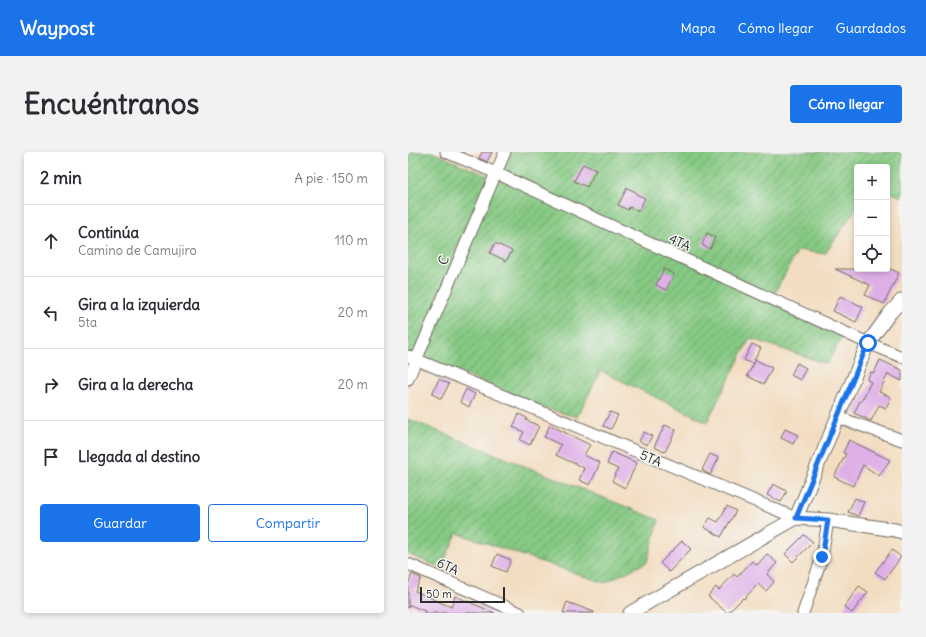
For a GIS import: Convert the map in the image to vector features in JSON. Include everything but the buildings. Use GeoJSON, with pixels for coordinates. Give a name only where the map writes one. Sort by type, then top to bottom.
{"type":"FeatureCollection","features":[{"type":"Feature","properties":{"kind":"street","name":"4TA"},"geometry":{"type":"LineString","coordinates":[[446,152],[496,173],[868,343],[902,357]]}},
{"type":"Feature","properties":{"kind":"street","name":"C"},"geometry":{"type":"LineString","coordinates":[[408,379],[412,358],[496,173],[504,152]]}},
{"type":"Feature","properties":{"kind":"street"},"geometry":{"type":"LineString","coordinates":[[630,613],[796,518],[868,343],[890,313],[902,300]]}},
{"type":"Feature","properties":{"kind":"street","name":"5TA"},"geometry":{"type":"LineString","coordinates":[[412,358],[796,518],[828,520],[902,532]]}},
{"type":"Feature","properties":{"kind":"street"},"geometry":{"type":"LineString","coordinates":[[837,416],[902,440]]}},
{"type":"Feature","properties":{"kind":"street"},"geometry":{"type":"LineString","coordinates":[[803,613],[822,557],[828,520]]}},
{"type":"Feature","properties":{"kind":"street","name":"6TA"},"geometry":{"type":"LineString","coordinates":[[408,564],[520,613]]}},
{"type":"Feature","properties":{"kind":"green space"},"geometry":{"type":"Polygon","coordinates":[[[408,152],[432,152],[495,179],[507,152],[902,152],[902,197],[890,192],[890,164],[854,164],[854,211],[825,254],[798,250],[771,300],[842,337],[827,364],[750,338],[707,422],[601,371],[577,417],[534,405],[420,355],[408,386],[408,152]]]}},
{"type":"Feature","properties":{"kind":"green space"},"geometry":{"type":"Polygon","coordinates":[[[408,419],[659,520],[647,562],[604,583],[457,533],[441,568],[408,554],[408,419]]]}},
{"type":"Feature","properties":{"kind":"route"},"geometry":{"type":"LineString","coordinates":[[822,557],[828,520],[796,518],[868,343]]}}]}
